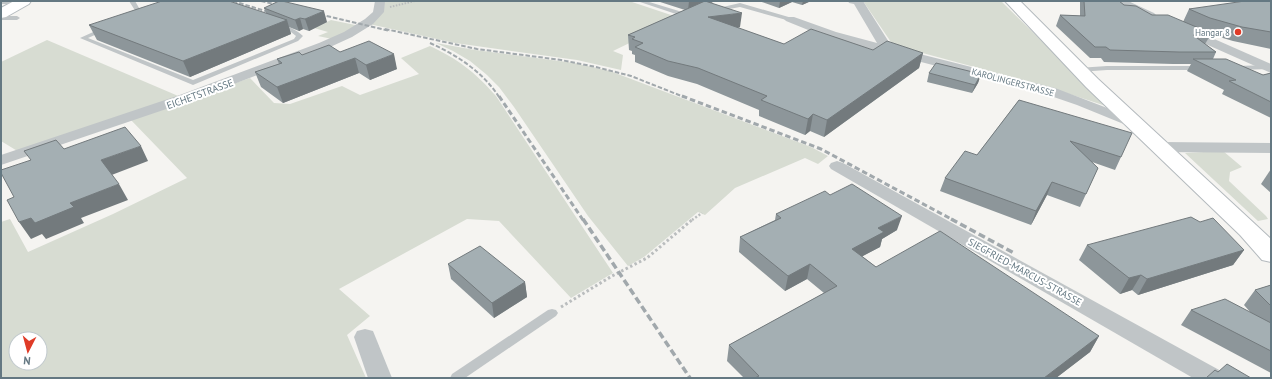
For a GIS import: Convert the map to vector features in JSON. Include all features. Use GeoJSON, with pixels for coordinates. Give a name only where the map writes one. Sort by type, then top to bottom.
{"type":"FeatureCollection","features":[{"type":"Feature","properties":{"kind":"street"},"geometry":{"type":"LineString","coordinates":[[4,8],[24,1]]}},
{"type":"Feature","properties":{"kind":"street"},"geometry":{"type":"LineString","coordinates":[[857,1],[887,49]]}},
{"type":"Feature","properties":{"kind":"street","name":"KAROLINGERSTRASSE"},"geometry":{"type":"LineString","coordinates":[[1012,1],[1078,70],[1161,147],[1271,254]]}},
{"type":"Feature","properties":{"kind":"street"},"geometry":{"type":"LineString","coordinates":[[1119,1],[1162,20]]}},
{"type":"Feature","properties":{"kind":"street","name":"EICHETSTRASSE"},"geometry":{"type":"LineString","coordinates":[[1,160],[184,100],[262,71],[341,37],[371,20],[379,7]]}},
{"type":"Feature","properties":{"kind":"street","name":"KAROLINGERSTRASSE"},"geometry":{"type":"LineString","coordinates":[[790,19],[832,35],[1050,91],[1136,124]]}},
{"type":"Feature","properties":{"kind":"street"},"geometry":{"type":"LineString","coordinates":[[1176,26],[1270,68]]}},
{"type":"Feature","properties":{"kind":"street"},"geometry":{"type":"LineString","coordinates":[[1161,147],[1271,148]]}},
{"type":"Feature","properties":{"kind":"street","name":"SIEGFRIED-MARCUS-STRASSE"},"geometry":{"type":"LineString","coordinates":[[837,166],[1213,378]]}},
{"type":"Feature","properties":{"kind":"street"},"geometry":{"type":"LineString","coordinates":[[365,337],[380,378]]}},
{"type":"Feature","properties":{"kind":"lane"},"geometry":{"type":"LineString","coordinates":[[128,19],[139,13],[132,1]]}},
{"type":"Feature","properties":{"kind":"lane"},"geometry":{"type":"LineString","coordinates":[[640,1],[687,15],[697,13]]}},
{"type":"Feature","properties":{"kind":"lane","name":"KAROLINGERSTRASSE"},"geometry":{"type":"LineString","coordinates":[[748,1],[784,14],[790,19]]}},
{"type":"Feature","properties":{"kind":"lane"},"geometry":{"type":"LineString","coordinates":[[1,2],[4,8]]}},
{"type":"Feature","properties":{"kind":"lane","name":"KAROLINGERSTRASSE"},"geometry":{"type":"LineString","coordinates":[[704,12],[740,5],[790,19]]}},
{"type":"Feature","properties":{"kind":"lane"},"geometry":{"type":"LineString","coordinates":[[1,19],[16,20]]}},
{"type":"Feature","properties":{"kind":"lane"},"geometry":{"type":"LineString","coordinates":[[109,28],[83,38],[193,83],[296,40],[300,36],[293,31],[271,23]]}},
{"type":"Feature","properties":{"kind":"lane"},"geometry":{"type":"LineString","coordinates":[[1078,70],[1107,68],[1208,68]]}},
{"type":"Feature","properties":{"kind":"lane"},"geometry":{"type":"LineString","coordinates":[[1231,68],[1270,68]]}},
{"type":"Feature","properties":{"kind":"lane"},"geometry":{"type":"LineString","coordinates":[[456,378],[552,313]]}},
{"type":"Feature","properties":{"kind":"path"},"geometry":{"type":"LineString","coordinates":[[379,7],[415,1]]}},
{"type":"Feature","properties":{"kind":"path"},"geometry":{"type":"LineString","coordinates":[[552,313],[612,276],[647,258],[680,229],[702,213]]}},
{"type":"Feature","properties":{"kind":"shaded area"},"geometry":{"type":"Polygon","coordinates":[[[383,1],[629,1],[686,20],[673,22],[613,51],[623,55],[621,70],[577,60],[455,43],[369,24],[383,1]]]}},
{"type":"Feature","properties":{"kind":"shaded area"},"geometry":{"type":"Polygon","coordinates":[[[863,1],[1001,1],[1109,107],[1045,86],[893,45],[863,1]]]}},
{"type":"Feature","properties":{"kind":"shaded area"},"geometry":{"type":"Polygon","coordinates":[[[331,20],[360,26],[332,39],[318,36],[328,32],[314,28],[331,20]]]}},
{"type":"Feature","properties":{"kind":"shaded area"},"geometry":{"type":"Polygon","coordinates":[[[47,40],[183,98],[19,152],[1,141],[1,62],[47,40]]]}},
{"type":"Feature","properties":{"kind":"shaded area"},"geometry":{"type":"Polygon","coordinates":[[[436,43],[475,50],[574,63],[610,71],[811,147],[828,156],[818,164],[805,158],[735,188],[705,215],[698,212],[644,257],[628,266],[588,216],[499,87],[470,61],[436,43]]]}},
{"type":"Feature","properties":{"kind":"shaded area"},"geometry":{"type":"Polygon","coordinates":[[[430,46],[458,61],[488,87],[496,96],[613,273],[571,298],[499,221],[467,219],[339,289],[370,316],[347,335],[366,378],[1,378],[1,222],[10,219],[28,252],[113,214],[187,178],[130,119],[250,78],[274,103],[290,104],[342,86],[360,95],[419,74],[401,58],[430,46]]]}},
{"type":"Feature","properties":{"kind":"shaded area"},"geometry":{"type":"Polygon","coordinates":[[[1223,151],[1242,167],[1230,172],[1229,181],[1268,219],[1258,221],[1185,153],[1223,151]]]}},
{"type":"Feature","properties":{"kind":"building"},"geometry":{"type":"Polygon","coordinates":[[[162,1],[229,1],[287,20],[183,61],[89,25],[162,1]]]}},
{"type":"Feature","properties":{"kind":"building"},"geometry":{"type":"Polygon","coordinates":[[[279,1],[324,11],[305,19],[300,18],[295,20],[264,8],[279,1]]]}},
{"type":"Feature","properties":{"kind":"building"},"geometry":{"type":"Polygon","coordinates":[[[705,1],[742,13],[708,17],[784,44],[811,29],[873,50],[887,41],[923,53],[827,120],[813,114],[808,119],[761,100],[767,96],[698,68],[668,61],[635,47],[643,43],[632,39],[635,37],[628,35],[705,1]]]}},
{"type":"Feature","properties":{"kind":"building"},"geometry":{"type":"Polygon","coordinates":[[[1084,1],[1119,1],[1124,5],[1136,6],[1152,15],[1168,15],[1201,29],[1210,36],[1193,35],[1216,52],[1110,50],[1106,47],[1095,47],[1060,15],[1085,16],[1084,1]]]}},
{"type":"Feature","properties":{"kind":"building"},"geometry":{"type":"Polygon","coordinates":[[[1245,1],[1271,2],[1271,32],[1242,27],[1210,18],[1189,9],[1245,1]]]}},
{"type":"Feature","properties":{"kind":"building"},"geometry":{"type":"Polygon","coordinates":[[[369,41],[394,54],[366,65],[355,58],[277,87],[255,72],[282,63],[277,59],[299,52],[302,55],[329,45],[340,52],[369,41]]]}},
{"type":"Feature","properties":{"kind":"building"},"geometry":{"type":"Polygon","coordinates":[[[1193,59],[1226,59],[1263,75],[1271,73],[1271,102],[1229,81],[1236,80],[1193,59]]]}},
{"type":"Feature","properties":{"kind":"building"},"geometry":{"type":"Polygon","coordinates":[[[936,63],[981,74],[975,85],[929,73],[936,63]]]}},
{"type":"Feature","properties":{"kind":"building"},"geometry":{"type":"Polygon","coordinates":[[[1019,100],[1132,133],[1121,157],[1070,141],[1098,168],[1086,194],[1052,182],[1036,211],[945,178],[965,151],[977,155],[1019,100]]]}},
{"type":"Feature","properties":{"kind":"building"},"geometry":{"type":"Polygon","coordinates":[[[125,127],[141,146],[101,160],[119,184],[70,203],[74,207],[35,223],[31,218],[19,222],[7,200],[14,197],[1,173],[1,170],[31,160],[24,151],[56,140],[64,149],[125,127]]]}},
{"type":"Feature","properties":{"kind":"building"},"geometry":{"type":"Polygon","coordinates":[[[852,184],[902,216],[878,228],[884,232],[852,249],[876,267],[940,231],[1099,336],[1044,378],[755,378],[759,376],[729,345],[837,286],[810,264],[788,276],[740,237],[781,218],[776,214],[825,191],[830,195],[852,184]]]}},
{"type":"Feature","properties":{"kind":"building"},"geometry":{"type":"Polygon","coordinates":[[[1191,217],[1200,222],[1213,218],[1244,250],[1147,279],[1141,275],[1129,278],[1087,245],[1191,217]]]}},
{"type":"Feature","properties":{"kind":"building"},"geometry":{"type":"Polygon","coordinates":[[[480,246],[525,282],[492,303],[448,264],[480,246]]]}},
{"type":"Feature","properties":{"kind":"building"},"geometry":{"type":"Polygon","coordinates":[[[1271,285],[1271,306],[1255,290],[1271,285]]]}},
{"type":"Feature","properties":{"kind":"building"},"geometry":{"type":"Polygon","coordinates":[[[1225,299],[1271,323],[1271,351],[1191,310],[1225,299]]]}},
{"type":"Feature","properties":{"kind":"building"},"geometry":{"type":"Polygon","coordinates":[[[1227,364],[1251,378],[1206,378],[1215,370],[1218,372],[1227,364]]]}},
{"type":"Feature","properties":{"kind":"railway"},"geometry":{"type":"LineString","coordinates":[[233,1],[275,14]]}},
{"type":"Feature","properties":{"kind":"railway"},"geometry":{"type":"LineString","coordinates":[[261,1],[283,6]]}},
{"type":"Feature","properties":{"kind":"railway"},"geometry":{"type":"LineString","coordinates":[[314,13],[390,31]]}},
{"type":"Feature","properties":{"kind":"railway"},"geometry":{"type":"LineString","coordinates":[[385,29],[477,49],[561,60],[596,67],[631,76],[684,97]]}},
{"type":"Feature","properties":{"kind":"railway"},"geometry":{"type":"LineString","coordinates":[[430,43],[469,65],[493,88],[499,97]]}},
{"type":"Feature","properties":{"kind":"railway"},"geometry":{"type":"LineString","coordinates":[[499,96],[583,220]]}},
{"type":"Feature","properties":{"kind":"railway"},"geometry":{"type":"LineString","coordinates":[[682,96],[821,149],[953,220]]}},
{"type":"Feature","properties":{"kind":"railway"},"geometry":{"type":"LineString","coordinates":[[583,219],[690,378]]}},
{"type":"Feature","properties":{"kind":"railway"},"geometry":{"type":"LineString","coordinates":[[951,219],[1014,253]]}},
{"type":"Feature","properties":{"kind":"place","name":"Hangar 8"},"geometry":{"type":"Point","coordinates":[1238,32]}}]}
